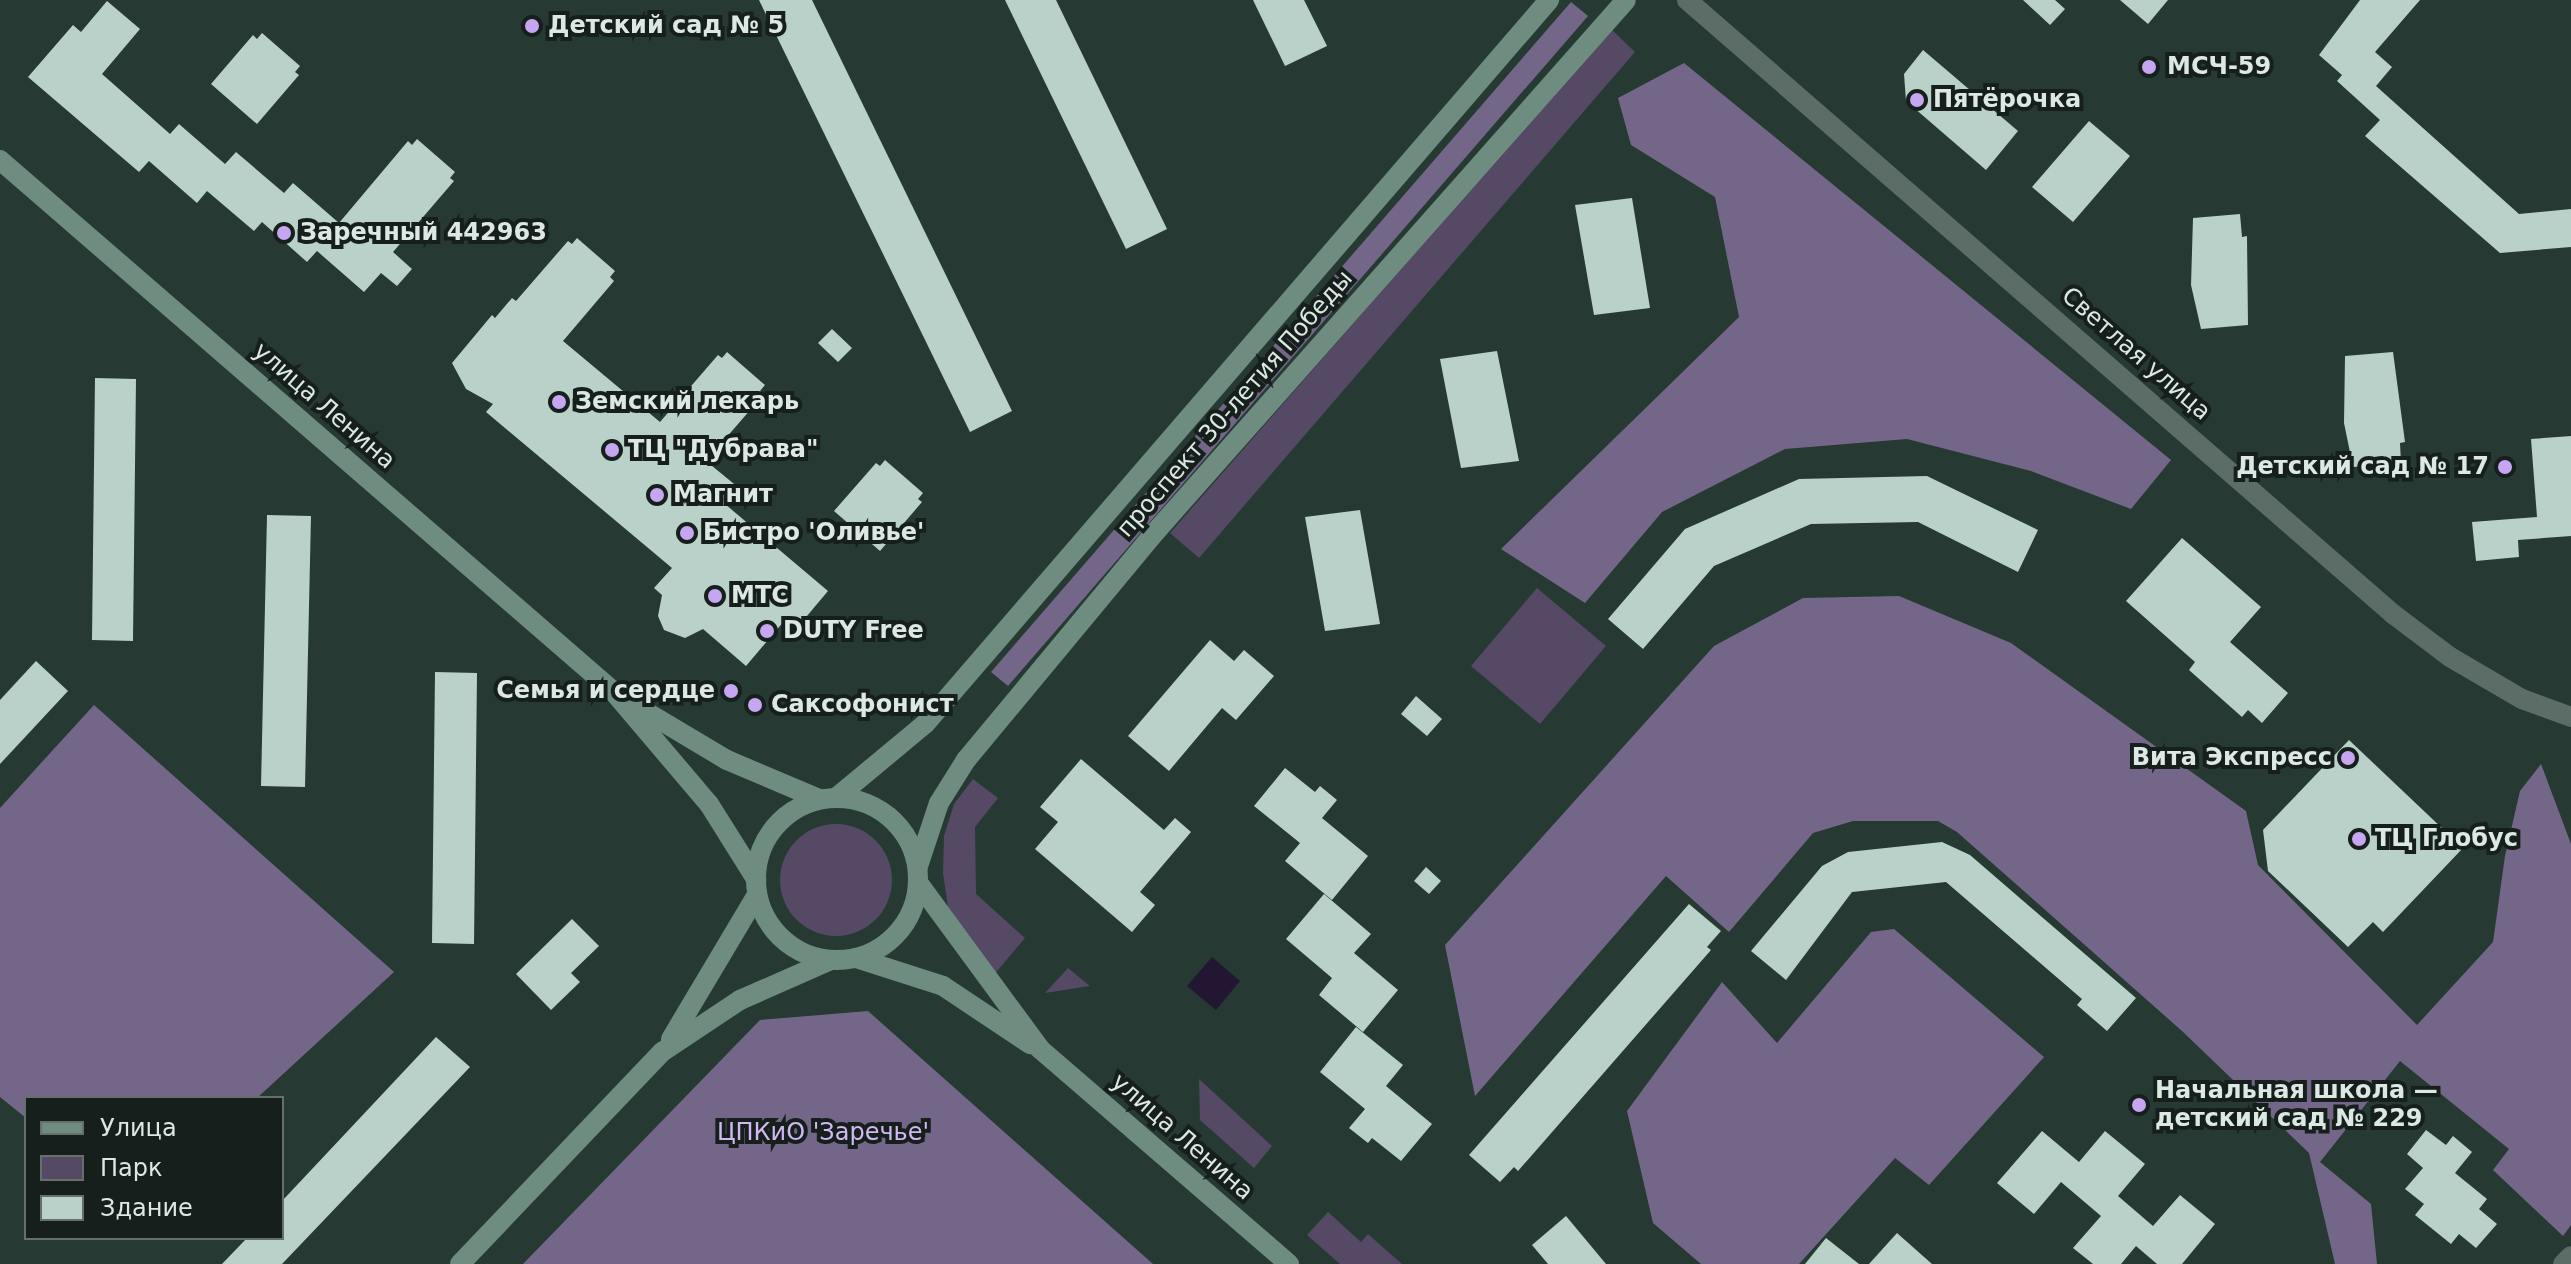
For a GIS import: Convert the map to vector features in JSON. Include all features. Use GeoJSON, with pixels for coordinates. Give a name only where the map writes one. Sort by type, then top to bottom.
{"type":"FeatureCollection","features":[{"type":"Feature","properties":{"kind":"main road","name":"проспект 30-летия Победы"},"geometry":{"type":"LineString","coordinates":[[828,798],[925,724],[1549,0]]}},
{"type":"Feature","properties":{"kind":"main road","name":"проспект 30-летия Победы"},"geometry":{"type":"LineString","coordinates":[[919,875],[939,803],[966,760],[1150,538],[1626,0]]}},
{"type":"Feature","properties":{"kind":"main road","name":"улица Ленина"},"geometry":{"type":"LineString","coordinates":[[0,160],[613,691],[709,804],[756,887]]}},
{"type":"Feature","properties":{"kind":"main road","name":"улица Ленина"},"geometry":{"type":"LineString","coordinates":[[613,691],[727,760],[828,798]]}},
{"type":"Feature","properties":{"kind":"main road"},"geometry":{"type":"LineString","coordinates":[[662,1052],[756,887],[760,852],[774,828],[794,809],[828,798],[865,802],[891,817],[909,839],[919,875],[913,909],[900,932],[880,949],[856,958],[831,960],[806,954],[783,940],[767,920],[756,887]]}},
{"type":"Feature","properties":{"kind":"main road","name":"улица Ленина"},"geometry":{"type":"LineString","coordinates":[[919,875],[1040,1049]]}},
{"type":"Feature","properties":{"kind":"main road","name":"улица Ленина"},"geometry":{"type":"LineString","coordinates":[[856,958],[943,986],[1040,1049],[1289,1264]]}},
{"type":"Feature","properties":{"kind":"main road"},"geometry":{"type":"LineString","coordinates":[[460,1264],[662,1052],[740,1000],[831,960]]}},
{"type":"Feature","properties":{"kind":"street","name":"Светлая улица"},"geometry":{"type":"LineString","coordinates":[[1687,0],[2393,614],[2498,685],[2571,717]]}},
{"type":"Feature","properties":{"kind":"street"},"geometry":{"type":"LineString","coordinates":[[2563,1264],[2571,1256]]}},
{"type":"Feature","properties":{"kind":"green space"},"geometry":{"type":"Polygon","coordinates":[[[1571,2],[1588,16],[1008,686],[991,672],[1571,2]]]}},
{"type":"Feature","properties":{"kind":"green space"},"geometry":{"type":"Polygon","coordinates":[[[1611,29],[1635,52],[1199,558],[1170,533],[1611,29]]]}},
{"type":"Feature","properties":{"kind":"green space"},"geometry":{"type":"Polygon","coordinates":[[[1684,63],[2171,460],[2131,509],[2031,471],[1907,439],[1785,449],[1662,512],[1585,603],[1501,549],[1739,317],[1715,197],[1631,145],[1618,98],[1684,63]]]}},
{"type":"Feature","properties":{"kind":"green space"},"geometry":{"type":"Polygon","coordinates":[[[1537,588],[1606,646],[1540,724],[1471,666],[1537,588]]]}},
{"type":"Feature","properties":{"kind":"green space"},"geometry":{"type":"Polygon","coordinates":[[[1899,596],[2011,643],[2246,811],[2258,865],[2417,1025],[2493,942],[2505,856],[2520,791],[2541,764],[2571,844],[2571,1225],[2563,1236],[2493,1170],[2509,1149],[2400,1061],[2320,1162],[2371,1204],[2377,1264],[2335,1264],[2309,1153],[2182,1031],[1957,832],[1938,821],[1853,821],[1813,833],[1729,932],[1666,876],[1475,1096],[1445,945],[1714,646],[1803,598],[1899,596]]]}},
{"type":"Feature","properties":{"kind":"green space"},"geometry":{"type":"Polygon","coordinates":[[[94,705],[394,972],[259,1096],[24,1096],[24,1116],[0,1097],[0,808],[94,705]]]}},
{"type":"Feature","properties":{"kind":"green space"},"geometry":{"type":"Polygon","coordinates":[[[973,779],[998,798],[975,827],[976,894],[1025,938],[993,976],[948,907],[943,873],[944,836],[954,804],[973,779]]]}},
{"type":"Feature","properties":{"kind":"green space"},"geometry":{"type":"Polygon","coordinates":[[[836,824],[857,828],[876,840],[888,859],[892,880],[888,901],[876,920],[857,932],[836,936],[815,932],[796,920],[784,901],[780,880],[784,859],[796,840],[815,828],[836,824]]]}},
{"type":"Feature","properties":{"kind":"green space"},"geometry":{"type":"Polygon","coordinates":[[[1894,929],[2044,1057],[1929,1185],[1895,1158],[1799,1264],[1701,1264],[1653,1223],[1627,1111],[1722,982],[1777,1043],[1871,932],[1894,929]]]}},
{"type":"Feature","properties":{"kind":"green space"},"geometry":{"type":"Polygon","coordinates":[[[1068,968],[1090,986],[1045,993],[1068,968]]]}},
{"type":"Feature","properties":{"kind":"green space","name":"ЦПКиО 'Заречье'"},"geometry":{"type":"Polygon","coordinates":[[[868,1011],[1153,1264],[523,1264],[760,1020],[868,1011]]]}},
{"type":"Feature","properties":{"kind":"green space"},"geometry":{"type":"Polygon","coordinates":[[[1199,1079],[1272,1146],[1254,1168],[1200,1120],[1199,1079]]]}},
{"type":"Feature","properties":{"kind":"green space"},"geometry":{"type":"Polygon","coordinates":[[[1328,1212],[1361,1242],[1368,1234],[1402,1264],[1340,1264],[1307,1235],[1328,1212]]]}},
{"type":"Feature","properties":{"kind":"shaded area"},"geometry":{"type":"Polygon","coordinates":[[[1212,957],[1240,981],[1216,1010],[1187,986],[1212,957]]]}},
{"type":"Feature","properties":{"kind":"building"},"geometry":{"type":"Polygon","coordinates":[[[759,0],[812,0],[1012,411],[970,432],[759,0]]]}},
{"type":"Feature","properties":{"kind":"building"},"geometry":{"type":"Polygon","coordinates":[[[1005,0],[1056,0],[1167,229],[1126,249],[1005,0]]]}},
{"type":"Feature","properties":{"kind":"building"},"geometry":{"type":"Polygon","coordinates":[[[1253,0],[1304,0],[1327,46],[1285,66],[1253,0]]]}},
{"type":"Feature","properties":{"kind":"building"},"geometry":{"type":"Polygon","coordinates":[[[2023,0],[2055,0],[2065,9],[2050,25],[2023,0]]]}},
{"type":"Feature","properties":{"kind":"building"},"geometry":{"type":"Polygon","coordinates":[[[2120,0],[2168,0],[2148,24],[2120,0]]]}},
{"type":"Feature","properties":{"kind":"building"},"geometry":{"type":"Polygon","coordinates":[[[2360,0],[2420,0],[2375,52],[2392,67],[2376,86],[2519,214],[2571,209],[2571,247],[2500,253],[2365,136],[2380,120],[2337,81],[2342,75],[2319,55],[2360,0]]]}},
{"type":"Feature","properties":{"kind":"building"},"geometry":{"type":"Polygon","coordinates":[[[107,1],[140,29],[102,74],[170,134],[179,124],[225,164],[236,152],[284,193],[293,183],[339,223],[408,141],[412,145],[417,139],[455,172],[450,178],[454,181],[393,252],[412,269],[397,286],[381,273],[364,292],[317,251],[307,262],[262,222],[254,231],[207,191],[197,203],[149,161],[139,172],[28,77],[73,25],[81,32],[107,1]]]}},
{"type":"Feature","properties":{"kind":"building"},"geometry":{"type":"Polygon","coordinates":[[[262,33],[300,66],[295,72],[299,75],[257,124],[211,84],[253,35],[257,39],[262,33]]]}},
{"type":"Feature","properties":{"kind":"building"},"geometry":{"type":"Polygon","coordinates":[[[1923,50],[2018,131],[1986,170],[1906,101],[1904,74],[1923,50]]]}},
{"type":"Feature","properties":{"kind":"building"},"geometry":{"type":"Polygon","coordinates":[[[2089,121],[2130,156],[2073,222],[2032,187],[2089,121]]]}},
{"type":"Feature","properties":{"kind":"building"},"geometry":{"type":"Polygon","coordinates":[[[1632,198],[1650,308],[1594,315],[1575,205],[1632,198]]]}},
{"type":"Feature","properties":{"kind":"building"},"geometry":{"type":"Polygon","coordinates":[[[2240,214],[2242,237],[2247,236],[2248,325],[2201,329],[2191,285],[2193,218],[2240,214]]]}},
{"type":"Feature","properties":{"kind":"building"},"geometry":{"type":"Polygon","coordinates":[[[577,238],[615,271],[610,277],[614,281],[563,341],[660,422],[718,355],[722,358],[727,352],[765,385],[760,391],[764,394],[706,461],[739,488],[725,504],[828,591],[796,629],[785,620],[746,666],[703,629],[685,638],[664,630],[658,616],[662,595],[654,588],[672,568],[486,412],[493,404],[466,389],[452,363],[492,315],[495,318],[512,298],[516,301],[568,241],[572,244],[577,238]]]}},
{"type":"Feature","properties":{"kind":"building"},"geometry":{"type":"Polygon","coordinates":[[[832,329],[852,348],[838,362],[818,343],[832,329]]]}},
{"type":"Feature","properties":{"kind":"building"},"geometry":{"type":"Polygon","coordinates":[[[1497,351],[1519,461],[1461,468],[1440,359],[1497,351]]]}},
{"type":"Feature","properties":{"kind":"building"},"geometry":{"type":"Polygon","coordinates":[[[2393,352],[2405,442],[2400,443],[2401,463],[2353,467],[2344,423],[2345,356],[2393,352]]]}},
{"type":"Feature","properties":{"kind":"building"},"geometry":{"type":"Polygon","coordinates":[[[95,378],[136,379],[133,641],[92,640],[95,378]]]}},
{"type":"Feature","properties":{"kind":"building"},"geometry":{"type":"Polygon","coordinates":[[[2571,436],[2571,536],[2518,540],[2519,557],[2476,561],[2472,522],[2537,517],[2531,439],[2571,436]]]}},
{"type":"Feature","properties":{"kind":"building"},"geometry":{"type":"Polygon","coordinates":[[[885,460],[923,493],[918,499],[922,502],[880,551],[834,511],[876,463],[880,466],[885,460]]]}},
{"type":"Feature","properties":{"kind":"building"},"geometry":{"type":"Polygon","coordinates":[[[1927,476],[2038,530],[2018,572],[1918,522],[1811,524],[1714,566],[1643,649],[1608,619],[1685,529],[1799,479],[1927,476]]]}},
{"type":"Feature","properties":{"kind":"building"},"geometry":{"type":"Polygon","coordinates":[[[1360,510],[1380,624],[1325,631],[1305,517],[1360,510]]]}},
{"type":"Feature","properties":{"kind":"building"},"geometry":{"type":"Polygon","coordinates":[[[267,515],[311,516],[305,787],[261,786],[267,515]]]}},
{"type":"Feature","properties":{"kind":"building"},"geometry":{"type":"Polygon","coordinates":[[[2182,538],[2261,607],[2230,642],[2288,693],[2262,723],[2248,710],[2242,717],[2189,670],[2195,662],[2126,601],[2182,538]]]}},
{"type":"Feature","properties":{"kind":"building"},"geometry":{"type":"Polygon","coordinates":[[[1210,640],[1234,661],[1244,650],[1274,676],[1236,720],[1222,708],[1169,771],[1128,736],[1210,640]]]}},
{"type":"Feature","properties":{"kind":"building"},"geometry":{"type":"Polygon","coordinates":[[[36,661],[68,691],[0,764],[0,700],[36,661]]]}},
{"type":"Feature","properties":{"kind":"building"},"geometry":{"type":"Polygon","coordinates":[[[435,672],[477,673],[474,944],[432,943],[435,672]]]}},
{"type":"Feature","properties":{"kind":"building"},"geometry":{"type":"Polygon","coordinates":[[[1416,696],[1442,719],[1427,736],[1401,714],[1416,696]]]}},
{"type":"Feature","properties":{"kind":"building","name":"ТЦ Глобус"},"geometry":{"type":"Polygon","coordinates":[[[2349,740],[2463,848],[2383,932],[2373,922],[2348,947],[2268,871],[2263,830],[2349,740]]]}},
{"type":"Feature","properties":{"kind":"building"},"geometry":{"type":"Polygon","coordinates":[[[1081,759],[1164,830],[1175,818],[1191,832],[1140,892],[1155,905],[1132,932],[1035,849],[1058,822],[1040,807],[1081,759]]]}},
{"type":"Feature","properties":{"kind":"building"},"geometry":{"type":"Polygon","coordinates":[[[1285,768],[1315,792],[1320,786],[1337,800],[1322,818],[1368,856],[1332,900],[1285,861],[1300,843],[1254,806],[1285,768]]]}},
{"type":"Feature","properties":{"kind":"building"},"geometry":{"type":"Polygon","coordinates":[[[1942,842],[1970,855],[2136,998],[2107,1031],[2077,1005],[2082,999],[1946,882],[1852,892],[1786,980],[1751,951],[1822,866],[1848,852],[1942,842]]]}},
{"type":"Feature","properties":{"kind":"building"},"geometry":{"type":"Polygon","coordinates":[[[1426,867],[1441,881],[1429,894],[1414,881],[1426,867]]]}},
{"type":"Feature","properties":{"kind":"building"},"geometry":{"type":"Polygon","coordinates":[[[1324,894],[1371,934],[1354,953],[1398,990],[1363,1032],[1319,995],[1332,978],[1286,939],[1324,894]]]}},
{"type":"Feature","properties":{"kind":"building"},"geometry":{"type":"Polygon","coordinates":[[[1689,904],[1721,931],[1707,947],[1711,950],[1518,1171],[1514,1167],[1500,1182],[1469,1155],[1689,904]]]}},
{"type":"Feature","properties":{"kind":"building"},"geometry":{"type":"Polygon","coordinates":[[[572,919],[599,946],[571,973],[580,982],[551,1010],[516,974],[572,919]]]}},
{"type":"Feature","properties":{"kind":"building"},"geometry":{"type":"Polygon","coordinates":[[[1356,1027],[1403,1065],[1386,1086],[1432,1124],[1401,1161],[1372,1138],[1368,1143],[1349,1128],[1365,1109],[1320,1072],[1356,1027]]]}},
{"type":"Feature","properties":{"kind":"building"},"geometry":{"type":"Polygon","coordinates":[[[436,1037],[470,1067],[282,1264],[222,1264],[245,1240],[284,1240],[284,1199],[436,1037]]]}},
{"type":"Feature","properties":{"kind":"building"},"geometry":{"type":"Polygon","coordinates":[[[2426,1130],[2446,1145],[2453,1136],[2472,1152],[2455,1173],[2487,1199],[2479,1209],[2497,1224],[2476,1248],[2459,1234],[2451,1244],[2415,1215],[2424,1204],[2405,1189],[2423,1168],[2407,1154],[2426,1130]]]}},
{"type":"Feature","properties":{"kind":"building"},"geometry":{"type":"Polygon","coordinates":[[[2042,1131],[2079,1162],[2105,1131],[2145,1164],[2118,1196],[2153,1226],[2180,1195],[2215,1224],[2182,1264],[2157,1264],[2136,1246],[2121,1264],[2093,1264],[2073,1248],[2101,1216],[2061,1182],[2034,1214],[1997,1183],[2042,1131]]]}},
{"type":"Feature","properties":{"kind":"building"},"geometry":{"type":"Polygon","coordinates":[[[1566,1216],[1606,1264],[1548,1264],[1532,1245],[1566,1216]]]}},
{"type":"Feature","properties":{"kind":"building"},"geometry":{"type":"Polygon","coordinates":[[[1897,1233],[1932,1264],[1869,1264],[1897,1233]]]}},
{"type":"Feature","properties":{"kind":"building"},"geometry":{"type":"Polygon","coordinates":[[[1826,1238],[1859,1264],[1805,1264],[1826,1238]]]}},
{"type":"Feature","properties":{"kind":"place","name":"Детский сад № 5"},"geometry":{"type":"Point","coordinates":[532,26]}},
{"type":"Feature","properties":{"kind":"place","name":"МСЧ-59"},"geometry":{"type":"Point","coordinates":[2149,67]}},
{"type":"Feature","properties":{"kind":"place","name":"Пятёрочка"},"geometry":{"type":"Point","coordinates":[1917,100]}},
{"type":"Feature","properties":{"kind":"place","name":"Заречный 442963"},"geometry":{"type":"Point","coordinates":[284,233]}},
{"type":"Feature","properties":{"kind":"place","name":"Земский лекарь"},"geometry":{"type":"Point","coordinates":[559,402]}},
{"type":"Feature","properties":{"kind":"place","name":"ТЦ \"Дубрава\""},"geometry":{"type":"Point","coordinates":[612,450]}},
{"type":"Feature","properties":{"kind":"place","name":"Детский сад № 17"},"geometry":{"type":"Point","coordinates":[2505,467]}},
{"type":"Feature","properties":{"kind":"place","name":"Магнит"},"geometry":{"type":"Point","coordinates":[657,495]}},
{"type":"Feature","properties":{"kind":"place","name":"Бистро 'Оливье'"},"geometry":{"type":"Point","coordinates":[687,533]}},
{"type":"Feature","properties":{"kind":"place","name":"МТС"},"geometry":{"type":"Point","coordinates":[715,596]}},
{"type":"Feature","properties":{"kind":"place","name":"DUTY Free"},"geometry":{"type":"Point","coordinates":[767,631]}},
{"type":"Feature","properties":{"kind":"place","name":"Семья и сердце"},"geometry":{"type":"Point","coordinates":[731,691]}},
{"type":"Feature","properties":{"kind":"place","name":"Саксофонист"},"geometry":{"type":"Point","coordinates":[755,705]}},
{"type":"Feature","properties":{"kind":"place","name":"Вита Экспресс"},"geometry":{"type":"Point","coordinates":[2348,758]}},
{"type":"Feature","properties":{"kind":"place","name":"ТЦ Глобус"},"geometry":{"type":"Point","coordinates":[2359,839]}},
{"type":"Feature","properties":{"kind":"place","name":"Начальная школа — детский сад № 229"},"geometry":{"type":"Point","coordinates":[2139,1105]}}]}
